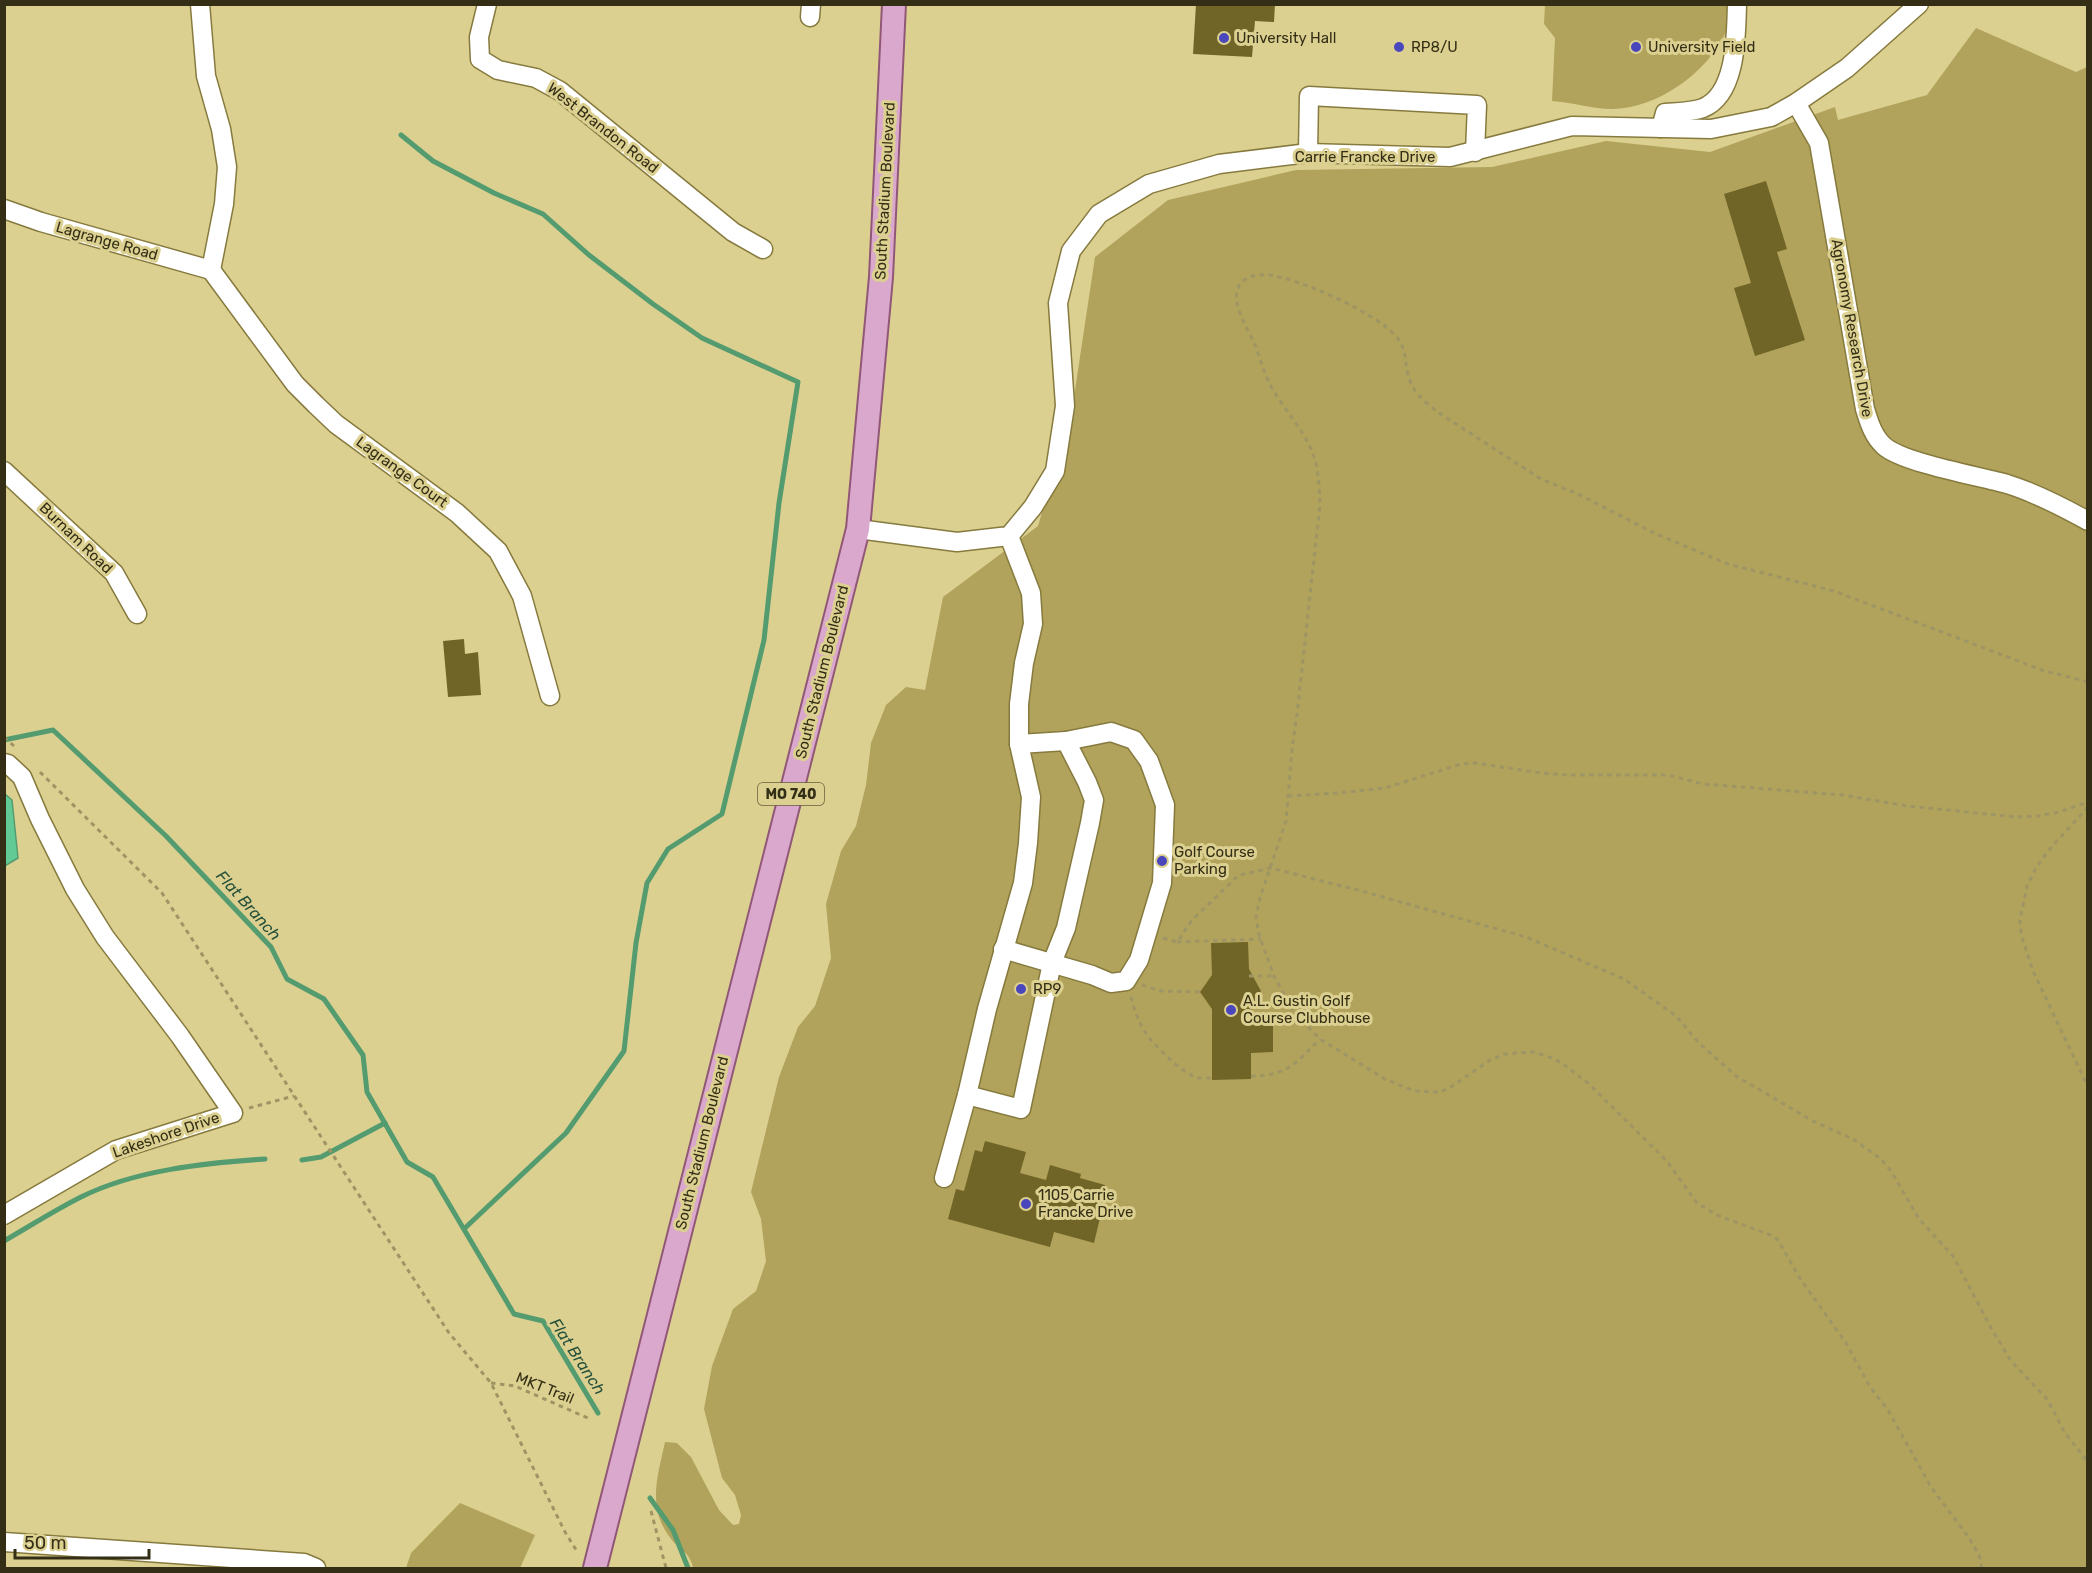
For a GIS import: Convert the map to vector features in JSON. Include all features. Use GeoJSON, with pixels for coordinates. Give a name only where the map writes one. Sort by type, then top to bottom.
{"type":"FeatureCollection","features":[{"type":"Feature","properties":{"kind":"main road","name":"South Stadium Boulevard"},"geometry":{"type":"LineString","coordinates":[[589,1564],[858,529],[881,277],[894,4]]}},
{"type":"Feature","properties":{"kind":"street"},"geometry":{"type":"LineString","coordinates":[[200,4],[206,76],[221,129],[227,167],[224,204],[211,270]]}},
{"type":"Feature","properties":{"kind":"street","name":"West Brandon Road"},"geometry":{"type":"LineString","coordinates":[[487,4],[479,37],[480,59],[498,70],[536,78],[560,91],[733,232],[763,249]]}},
{"type":"Feature","properties":{"kind":"street"},"geometry":{"type":"LineString","coordinates":[[1661,128],[1665,113],[1703,108],[1725,89],[1732,67],[1737,4]]}},
{"type":"Feature","properties":{"kind":"street","name":"Carrie Francke Drive"},"geometry":{"type":"LineString","coordinates":[[1009,536],[1033,507],[1056,471],[1065,406],[1058,303],[1071,251],[1100,214],[1149,184],[1219,164],[1308,153],[1450,157],[1572,126],[1711,129],[1771,117],[1848,68],[1919,4]]}},
{"type":"Feature","properties":{"kind":"street"},"geometry":{"type":"LineString","coordinates":[[1308,153],[1309,96],[1477,105],[1475,152]]}},
{"type":"Feature","properties":{"kind":"street","name":"Agronomy Research Drive"},"geometry":{"type":"LineString","coordinates":[[1796,103],[1819,143],[1865,409],[1871,429],[1884,446],[1906,458],[2010,485],[2048,499],[2088,521]]}},
{"type":"Feature","properties":{"kind":"street","name":"Lagrange Road"},"geometry":{"type":"LineString","coordinates":[[4,209],[41,222],[211,270]]}},
{"type":"Feature","properties":{"kind":"street","name":"Lagrange Court"},"geometry":{"type":"LineString","coordinates":[[211,270],[295,384],[336,424],[457,513],[477,529],[498,551],[522,596],[550,696]]}},
{"type":"Feature","properties":{"kind":"street","name":"Burnam Road"},"geometry":{"type":"LineString","coordinates":[[4,471],[114,573],[137,614]]}},
{"type":"Feature","properties":{"kind":"street"},"geometry":{"type":"LineString","coordinates":[[858,529],[957,542],[1009,536],[1031,593],[1033,624],[1020,694],[1019,744],[1031,796],[1023,883],[1003,949],[944,1178]]}},
{"type":"Feature","properties":{"kind":"street"},"geometry":{"type":"LineString","coordinates":[[1003,949],[1111,983],[1126,981],[1139,960],[1162,883],[1165,805],[1149,761],[1134,740],[1111,732],[1066,741],[1019,744]]}},
{"type":"Feature","properties":{"kind":"street"},"geometry":{"type":"LineString","coordinates":[[967,1095],[1021,1109],[1052,963],[1066,928],[1094,800],[1066,741]]}},
{"type":"Feature","properties":{"kind":"street","name":"Lakeshore Drive"},"geometry":{"type":"LineString","coordinates":[[4,763],[22,777],[75,889],[105,937],[180,1036],[233,1113],[116,1150],[4,1215]]}},
{"type":"Feature","properties":{"kind":"street"},"geometry":{"type":"LineString","coordinates":[[4,1542],[304,1563],[316,1569]]}},
{"type":"Feature","properties":{"kind":"path"},"geometry":{"type":"LineString","coordinates":[[1982,1569],[1979,1555],[1969,1538],[1931,1487],[1896,1424],[1870,1387],[1846,1343],[1799,1277],[1778,1240],[1773,1236],[1717,1215],[1697,1203],[1666,1160],[1589,1084],[1562,1063],[1547,1056],[1533,1052],[1518,1052],[1504,1054],[1490,1060],[1440,1092],[1414,1091],[1385,1079],[1320,1039],[1294,1013],[1274,976],[1256,917],[1260,898],[1286,821],[1320,505],[1319,483],[1317,465],[1308,443],[1266,376],[1237,305],[1236,297],[1241,282],[1258,275],[1281,278],[1317,290],[1386,327],[1403,344],[1410,382],[1424,400],[1448,419],[1541,479],[1578,494],[1656,534],[1728,564],[1834,591],[2042,670],[2088,682]]}},
{"type":"Feature","properties":{"kind":"path"},"geometry":{"type":"LineString","coordinates":[[1288,796],[1385,788],[1461,764],[1475,763],[1567,775],[1668,776],[1703,784],[1842,795],[1908,806],[2016,818],[2059,812],[2088,802]]}},
{"type":"Feature","properties":{"kind":"path"},"geometry":{"type":"LineString","coordinates":[[36,769],[162,893],[449,1332],[490,1383],[565,1532],[589,1564]]}},
{"type":"Feature","properties":{"kind":"path"},"geometry":{"type":"LineString","coordinates":[[2088,807],[2048,851],[2036,868],[2028,886],[2020,920],[2021,934],[2033,971],[2088,1087]]}},
{"type":"Feature","properties":{"kind":"path"},"geometry":{"type":"LineString","coordinates":[[1177,942],[1192,920],[1239,875],[1271,868],[1526,937],[1624,978],[1676,1016],[1699,1043],[1736,1076],[1813,1121],[1853,1139],[1881,1159],[1891,1171],[1919,1219],[1953,1256],[1991,1328],[2012,1361],[2047,1399],[2065,1432],[2088,1462]]}},
{"type":"Feature","properties":{"kind":"path"},"geometry":{"type":"LineString","coordinates":[[1147,933],[1177,942],[1261,939]]}},
{"type":"Feature","properties":{"kind":"path"},"geometry":{"type":"LineString","coordinates":[[1249,976],[1274,976]]}},
{"type":"Feature","properties":{"kind":"path"},"geometry":{"type":"LineString","coordinates":[[1126,981],[1161,991],[1200,992]]}},
{"type":"Feature","properties":{"kind":"path"},"geometry":{"type":"LineString","coordinates":[[1126,981],[1136,1014],[1144,1032],[1152,1042],[1190,1075],[1198,1078],[1212,1078]]}},
{"type":"Feature","properties":{"kind":"path"},"geometry":{"type":"LineString","coordinates":[[1251,1076],[1271,1076],[1285,1070],[1320,1039]]}},
{"type":"Feature","properties":{"kind":"path"},"geometry":{"type":"LineString","coordinates":[[233,1113],[294,1096]]}},
{"type":"Feature","properties":{"kind":"path","name":"MKT Trail"},"geometry":{"type":"LineString","coordinates":[[490,1383],[515,1386],[590,1419]]}},
{"type":"Feature","properties":{"kind":"path"},"geometry":{"type":"LineString","coordinates":[[651,1511],[666,1569]]}},
{"type":"Feature","properties":{"kind":"shaded area","name":"University Field"},"geometry":{"type":"Polygon","coordinates":[[[1545,5],[1732,5],[1726,32],[1718,47],[1694,74],[1679,86],[1646,103],[1612,109],[1552,101],[1555,38],[1544,24],[1545,5]]]}},
{"type":"Feature","properties":{"kind":"shaded area"},"geometry":{"type":"Polygon","coordinates":[[[1976,28],[2076,72],[2087,67],[2087,1568],[693,1568],[686,1554],[672,1541],[658,1513],[656,1490],[665,1442],[677,1443],[691,1457],[719,1510],[733,1525],[739,1524],[741,1515],[735,1495],[722,1478],[704,1409],[712,1366],[733,1309],[756,1291],[766,1261],[761,1219],[751,1192],[779,1077],[798,1027],[815,1006],[831,958],[826,904],[841,851],[856,826],[866,785],[871,743],[886,705],[906,687],[925,690],[943,597],[1038,526],[1072,410],[1095,257],[1168,200],[1296,170],[1492,167],[1606,141],[1710,152],[1835,107],[1838,120],[1927,95],[1976,28]]]}},
{"type":"Feature","properties":{"kind":"shaded area"},"geometry":{"type":"Polygon","coordinates":[[[5,794],[12,800],[18,858],[5,866],[5,794]]]}},
{"type":"Feature","properties":{"kind":"shaded area"},"geometry":{"type":"Polygon","coordinates":[[[460,1503],[535,1535],[520,1568],[406,1568],[411,1553],[460,1503]]]}},
{"type":"Feature","properties":{"kind":"building","name":"University Hall"},"geometry":{"type":"Polygon","coordinates":[[[1196,4],[1275,4],[1274,22],[1255,21],[1252,57],[1193,54],[1196,4]]]}},
{"type":"Feature","properties":{"kind":"building"},"geometry":{"type":"Polygon","coordinates":[[[1766,181],[1787,249],[1777,252],[1805,340],[1755,356],[1734,288],[1751,283],[1724,194],[1766,181]]]}},
{"type":"Feature","properties":{"kind":"building"},"geometry":{"type":"Polygon","coordinates":[[[464,639],[465,654],[478,652],[481,695],[448,697],[443,641],[464,639]]]}},
{"type":"Feature","properties":{"kind":"building","name":"A.L. Gustin Golf Course Clubhouse"},"geometry":{"type":"Polygon","coordinates":[[[1248,942],[1249,969],[1261,991],[1249,1016],[1273,1016],[1273,1052],[1251,1053],[1251,1079],[1212,1080],[1212,1009],[1200,992],[1212,975],[1211,943],[1248,942]]]}},
{"type":"Feature","properties":{"kind":"building","name":"1105 Carrie Francke Drive"},"geometry":{"type":"Polygon","coordinates":[[[985,1141],[1026,1152],[1020,1173],[1046,1180],[1050,1165],[1081,1174],[1080,1178],[1105,1185],[1096,1217],[1100,1218],[1094,1243],[1054,1232],[1050,1247],[948,1219],[956,1189],[964,1191],[975,1150],[982,1152],[985,1141]]]}},
{"type":"Feature","properties":{"kind":"waterway"},"geometry":{"type":"LineString","coordinates":[[401,135],[433,161],[494,193],[543,214],[589,255],[702,338],[798,382],[779,503],[764,640],[722,814],[668,849],[647,883],[636,943],[624,1051],[566,1133],[465,1228]]}},
{"type":"Feature","properties":{"kind":"waterway","name":"Flat Branch"},"geometry":{"type":"LineString","coordinates":[[4,740],[53,730],[166,836],[271,947],[287,979],[324,999],[363,1055],[367,1092],[407,1162],[433,1177],[514,1314],[543,1321],[598,1413]]}},
{"type":"Feature","properties":{"kind":"waterway"},"geometry":{"type":"LineString","coordinates":[[302,1160],[321,1157],[385,1123]]}},
{"type":"Feature","properties":{"kind":"waterway"},"geometry":{"type":"LineString","coordinates":[[4,1241],[81,1197],[124,1180],[171,1169],[265,1159]]}},
{"type":"Feature","properties":{"kind":"waterway","name":"Flat Branch"},"geometry":{"type":"LineString","coordinates":[[650,1498],[673,1530],[688,1568]]}},
{"type":"Feature","properties":{"kind":"place","name":"University Hall"},"geometry":{"type":"Point","coordinates":[1224,38]}},
{"type":"Feature","properties":{"kind":"place","name":"RP8/U"},"geometry":{"type":"Point","coordinates":[1399,47]}},
{"type":"Feature","properties":{"kind":"place","name":"University Field"},"geometry":{"type":"Point","coordinates":[1636,47]}},
{"type":"Feature","properties":{"kind":"place","name":"Golf Course Parking"},"geometry":{"type":"Point","coordinates":[1162,861]}},
{"type":"Feature","properties":{"kind":"place","name":"RP9"},"geometry":{"type":"Point","coordinates":[1021,989]}},
{"type":"Feature","properties":{"kind":"place","name":"A.L. Gustin Golf Course Clubhouse"},"geometry":{"type":"Point","coordinates":[1231,1010]}},
{"type":"Feature","properties":{"kind":"place","name":"1105 Carrie Francke Drive"},"geometry":{"type":"Point","coordinates":[1026,1204]}}]}
